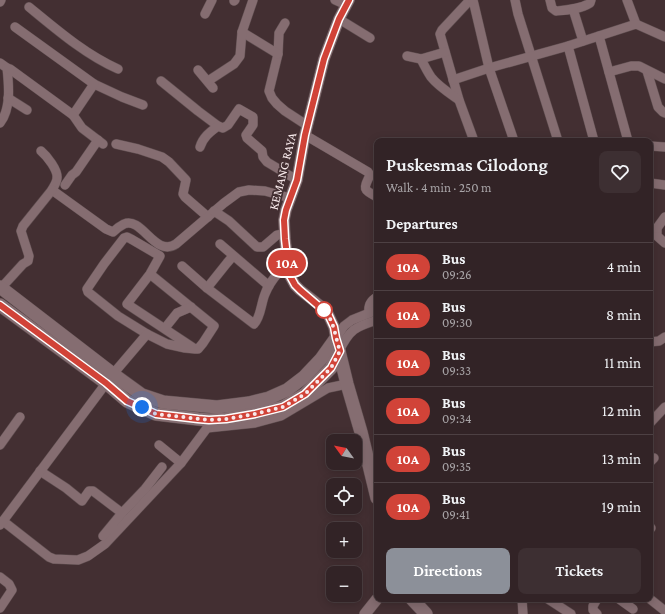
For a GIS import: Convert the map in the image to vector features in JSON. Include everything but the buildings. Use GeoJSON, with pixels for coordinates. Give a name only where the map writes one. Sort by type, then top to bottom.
{"type":"FeatureCollection","features":[{"type":"Feature","properties":{"kind":"main road"},"geometry":{"type":"LineString","coordinates":[[0,287],[110,379],[127,401],[156,414],[208,424],[283,407],[305,394],[327,378],[336,368],[346,378]]}},
{"type":"Feature","properties":{"kind":"main road"},"geometry":{"type":"LineString","coordinates":[[0,305],[110,379],[142,395],[163,402],[217,406],[250,403],[270,398],[286,390],[304,377],[321,359],[336,338]]}},
{"type":"Feature","properties":{"kind":"main road"},"geometry":{"type":"LineString","coordinates":[[336,338],[374,486]]}},
{"type":"Feature","properties":{"kind":"main road"},"geometry":{"type":"LineString","coordinates":[[327,378],[340,351]]}},
{"type":"Feature","properties":{"kind":"main road"},"geometry":{"type":"LineString","coordinates":[[415,602],[426,614]]}},
{"type":"Feature","properties":{"kind":"street"},"geometry":{"type":"LineString","coordinates":[[204,14],[212,0]]}},
{"type":"Feature","properties":{"kind":"street"},"geometry":{"type":"LineString","coordinates":[[198,70],[211,84],[234,64],[240,56],[242,32],[253,0]]}},
{"type":"Feature","properties":{"kind":"street"},"geometry":{"type":"LineString","coordinates":[[335,0],[347,3]]}},
{"type":"Feature","properties":{"kind":"street"},"geometry":{"type":"LineString","coordinates":[[472,0],[440,34],[459,100],[473,138]]}},
{"type":"Feature","properties":{"kind":"street"},"geometry":{"type":"LineString","coordinates":[[472,0],[489,68],[513,138]]}},
{"type":"Feature","properties":{"kind":"street"},"geometry":{"type":"LineString","coordinates":[[515,0],[518,14],[557,138]]}},
{"type":"Feature","properties":{"kind":"street"},"geometry":{"type":"LineString","coordinates":[[550,0],[552,8],[555,11],[573,9],[589,4],[591,0]]}},
{"type":"Feature","properties":{"kind":"street"},"geometry":{"type":"LineString","coordinates":[[627,0],[636,24]]}},
{"type":"Feature","properties":{"kind":"street","name":"KEMANG RAYA"},"geometry":{"type":"LineString","coordinates":[[336,338],[334,327],[328,314],[295,285],[289,274],[287,264],[285,216],[297,180],[324,59],[339,19],[347,3]]}},
{"type":"Feature","properties":{"kind":"street"},"geometry":{"type":"LineString","coordinates":[[29,7],[102,62],[118,69]]}},
{"type":"Feature","properties":{"kind":"street"},"geometry":{"type":"LineString","coordinates":[[573,9],[583,41]]}},
{"type":"Feature","properties":{"kind":"street"},"geometry":{"type":"LineString","coordinates":[[339,19],[370,38]]}},
{"type":"Feature","properties":{"kind":"street"},"geometry":{"type":"LineString","coordinates":[[285,23],[279,33],[278,54],[269,91],[272,98],[307,131],[368,172],[370,175],[365,184],[366,189],[374,195]]}},
{"type":"Feature","properties":{"kind":"street"},"geometry":{"type":"LineString","coordinates":[[453,80],[636,24],[665,37]]}},
{"type":"Feature","properties":{"kind":"street"},"geometry":{"type":"LineString","coordinates":[[15,27],[94,84],[142,104]]}},
{"type":"Feature","properties":{"kind":"street"},"geometry":{"type":"LineString","coordinates":[[242,32],[278,54]]}},
{"type":"Feature","properties":{"kind":"street"},"geometry":{"type":"LineString","coordinates":[[599,36],[627,138]]}},
{"type":"Feature","properties":{"kind":"street"},"geometry":{"type":"LineString","coordinates":[[568,46],[593,138]]}},
{"type":"Feature","properties":{"kind":"street"},"geometry":{"type":"LineString","coordinates":[[406,56],[421,59],[445,52]]}},
{"type":"Feature","properties":{"kind":"street"},"geometry":{"type":"LineString","coordinates":[[421,59],[431,77],[459,100]]}},
{"type":"Feature","properties":{"kind":"street"},"geometry":{"type":"LineString","coordinates":[[0,124],[5,117],[8,98],[8,79],[4,65]]}},
{"type":"Feature","properties":{"kind":"street"},"geometry":{"type":"LineString","coordinates":[[4,65],[73,115],[82,128],[101,142],[64,186]]}},
{"type":"Feature","properties":{"kind":"street"},"geometry":{"type":"LineString","coordinates":[[609,72],[635,65],[665,79]]}},
{"type":"Feature","properties":{"kind":"street"},"geometry":{"type":"LineString","coordinates":[[647,71],[658,107],[665,113]]}},
{"type":"Feature","properties":{"kind":"street"},"geometry":{"type":"LineString","coordinates":[[161,81],[198,111],[223,128],[228,125],[239,109],[253,117],[253,125],[246,135],[247,138],[262,151],[264,159],[297,180]]}},
{"type":"Feature","properties":{"kind":"street"},"geometry":{"type":"LineString","coordinates":[[73,115],[94,84]]}},
{"type":"Feature","properties":{"kind":"street"},"geometry":{"type":"LineString","coordinates":[[8,98],[27,110]]}},
{"type":"Feature","properties":{"kind":"street"},"geometry":{"type":"LineString","coordinates":[[200,147],[203,139],[218,126]]}},
{"type":"Feature","properties":{"kind":"street"},"geometry":{"type":"LineString","coordinates":[[116,144],[138,149],[169,162],[186,180],[183,194],[185,197],[211,214],[229,221],[257,247],[263,247],[277,235],[285,233]]}},
{"type":"Feature","properties":{"kind":"street"},"geometry":{"type":"LineString","coordinates":[[653,146],[665,147]]}},
{"type":"Feature","properties":{"kind":"street"},"geometry":{"type":"LineString","coordinates":[[0,287],[23,264],[28,261],[29,256],[21,231],[23,226],[52,190],[57,178],[56,172],[41,151]]}},
{"type":"Feature","properties":{"kind":"street"},"geometry":{"type":"LineString","coordinates":[[653,183],[665,185]]}},
{"type":"Feature","properties":{"kind":"street"},"geometry":{"type":"LineString","coordinates":[[52,190],[106,229],[113,232],[124,224],[134,224],[160,245],[168,248],[176,244],[201,221],[235,194],[243,191],[265,191],[290,198]]}},
{"type":"Feature","properties":{"kind":"street"},"geometry":{"type":"LineString","coordinates":[[656,235],[665,217]]}},
{"type":"Feature","properties":{"kind":"street"},"geometry":{"type":"LineString","coordinates":[[118,316],[150,274],[160,256],[127,237],[124,238],[104,264],[87,289],[88,292],[118,316],[147,334],[167,344],[198,349],[203,344],[214,326],[150,274]]}},
{"type":"Feature","properties":{"kind":"street"},"geometry":{"type":"LineString","coordinates":[[220,244],[268,286]]}},
{"type":"Feature","properties":{"kind":"street"},"geometry":{"type":"LineString","coordinates":[[207,288],[233,256]]}},
{"type":"Feature","properties":{"kind":"street"},"geometry":{"type":"LineString","coordinates":[[182,266],[207,288],[254,324],[268,286],[274,276],[287,264]]}},
{"type":"Feature","properties":{"kind":"street"},"geometry":{"type":"LineString","coordinates":[[373,312],[368,308],[374,299]]}},
{"type":"Feature","properties":{"kind":"street"},"geometry":{"type":"LineString","coordinates":[[127,304],[195,349]]}},
{"type":"Feature","properties":{"kind":"street"},"geometry":{"type":"LineString","coordinates":[[165,328],[177,313],[191,307]]}},
{"type":"Feature","properties":{"kind":"street"},"geometry":{"type":"LineString","coordinates":[[336,338],[344,326],[352,320],[373,312]]}},
{"type":"Feature","properties":{"kind":"street"},"geometry":{"type":"LineString","coordinates":[[340,351],[349,333],[355,328],[374,321]]}},
{"type":"Feature","properties":{"kind":"street"},"geometry":{"type":"LineString","coordinates":[[147,334],[110,379],[2,519],[49,557],[54,559],[78,560],[88,556],[105,544],[181,464],[208,424]]}},
{"type":"Feature","properties":{"kind":"street"},"geometry":{"type":"LineString","coordinates":[[327,378],[346,378]]}},
{"type":"Feature","properties":{"kind":"street"},"geometry":{"type":"LineString","coordinates":[[653,420],[665,407]]}},
{"type":"Feature","properties":{"kind":"street"},"geometry":{"type":"LineString","coordinates":[[0,445],[20,417]]}},
{"type":"Feature","properties":{"kind":"street"},"geometry":{"type":"LineString","coordinates":[[159,445],[181,464]]}},
{"type":"Feature","properties":{"kind":"street"},"geometry":{"type":"LineString","coordinates":[[103,536],[145,489],[162,466]]}},
{"type":"Feature","properties":{"kind":"street"},"geometry":{"type":"LineString","coordinates":[[40,471],[66,488],[82,501],[90,491],[93,491],[122,513]]}},
{"type":"Feature","properties":{"kind":"street"},"geometry":{"type":"LineString","coordinates":[[0,577],[9,584],[12,590],[0,608]]}},
{"type":"Feature","properties":{"kind":"street"},"geometry":{"type":"LineString","coordinates":[[653,601],[665,611]]}},
{"type":"Feature","properties":{"kind":"street"},"geometry":{"type":"LineString","coordinates":[[365,614],[375,602]]}},
{"type":"Feature","properties":{"kind":"street"},"geometry":{"type":"LineString","coordinates":[[522,602],[523,614]]}},
{"type":"Feature","properties":{"kind":"street"},"geometry":{"type":"LineString","coordinates":[[553,602],[571,614]]}},
{"type":"Feature","properties":{"kind":"street"},"geometry":{"type":"LineString","coordinates":[[596,602],[593,610],[597,614]]}},
{"type":"Feature","properties":{"kind":"street"},"geometry":{"type":"LineString","coordinates":[[623,602],[633,609]]}},
{"type":"Feature","properties":{"kind":"bus line","name":"10A"},"geometry":{"type":"LineString","coordinates":[[0,305],[106,383],[127,401],[156,414],[209,420],[226,419],[283,407],[305,394],[331,368],[340,351],[334,327],[328,314],[323,308],[295,285],[289,274],[284,220],[297,180],[305,135],[324,59],[339,19],[349,0]]}},
{"type":"Feature","properties":{"kind":"route"},"geometry":{"type":"LineString","coordinates":[[142,407],[156,414],[209,420],[226,419],[255,414],[283,407],[305,394],[331,368],[340,351],[332,321],[323,308],[324,310]]}}]}
